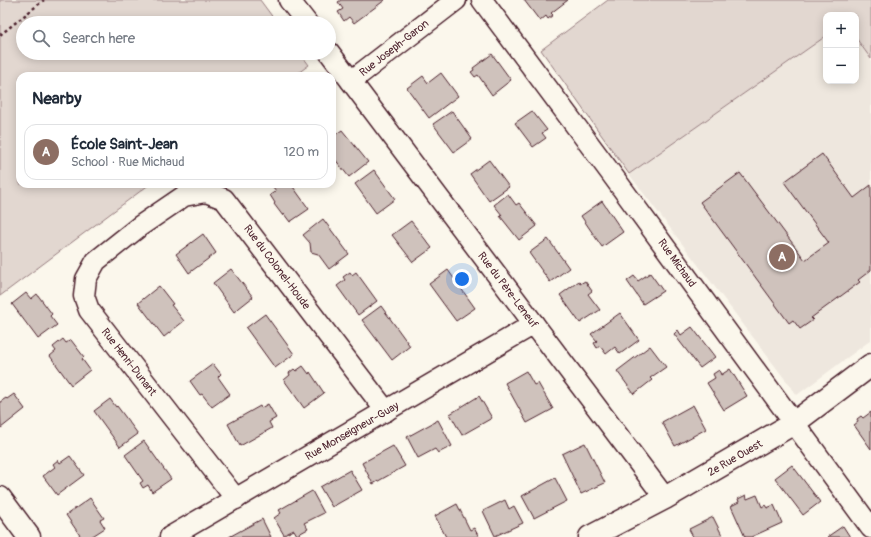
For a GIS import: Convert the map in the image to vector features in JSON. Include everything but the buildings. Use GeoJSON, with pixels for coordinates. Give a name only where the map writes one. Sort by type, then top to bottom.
{"type":"FeatureCollection","features":[{"type":"Feature","properties":{"kind":"street"},"geometry":{"type":"LineString","coordinates":[[289,0],[302,16]]}},
{"type":"Feature","properties":{"kind":"street","name":"Rue Joseph-Garon"},"geometry":{"type":"LineString","coordinates":[[351,81],[456,0]]}},
{"type":"Feature","properties":{"kind":"street","name":"Rue Michaud"},"geometry":{"type":"LineString","coordinates":[[482,0],[648,223],[871,528]]}},
{"type":"Feature","properties":{"kind":"street","name":"Rue du Père-Leneuf"},"geometry":{"type":"LineString","coordinates":[[335,60],[665,498]]}},
{"type":"Feature","properties":{"kind":"street","name":"Rue du Colonel-Houde"},"geometry":{"type":"LineString","coordinates":[[140,226],[184,196],[206,192],[224,199],[386,411]]}},
{"type":"Feature","properties":{"kind":"street","name":"Rue Henri-Dunant"},"geometry":{"type":"LineString","coordinates":[[140,226],[96,261],[86,279],[84,296],[89,310],[236,498]]}},
{"type":"Feature","properties":{"kind":"street","name":"Rue Monseigneur-Guay"},"geometry":{"type":"LineString","coordinates":[[170,537],[534,324]]}},
{"type":"Feature","properties":{"kind":"street","name":"2e Rue Ouest"},"geometry":{"type":"LineString","coordinates":[[590,537],[665,498],[794,424],[871,365]]}},
{"type":"Feature","properties":{"kind":"street"},"geometry":{"type":"LineString","coordinates":[[0,498],[29,537]]}},
{"type":"Feature","properties":{"kind":"path"},"geometry":{"type":"LineString","coordinates":[[24,16],[44,0]]}},
{"type":"Feature","properties":{"kind":"path"},"geometry":{"type":"LineString","coordinates":[[0,35],[16,22]]}},
{"type":"Feature","properties":{"kind":"shaded area"},"geometry":{"type":"Polygon","coordinates":[[[0,0],[260,0],[272,16],[16,16],[16,60],[305,60],[309,65],[299,72],[16,72],[16,188],[145,188],[0,296],[0,0]]]}},
{"type":"Feature","properties":{"kind":"shaded area"},"geometry":{"type":"Polygon","coordinates":[[[608,0],[871,0],[871,59],[859,42],[859,12],[823,12],[823,38],[629,174],[541,50],[608,0]]]}},
{"type":"Feature","properties":{"kind":"shaded area"},"geometry":{"type":"Polygon","coordinates":[[[823,38],[823,84],[859,84],[859,42],[871,59],[871,340],[797,395],[629,174],[823,38]]]}},
{"type":"Feature","properties":{"kind":"place","name":"École Saint-Jean"},"geometry":{"type":"Point","coordinates":[782,257]}}]}
